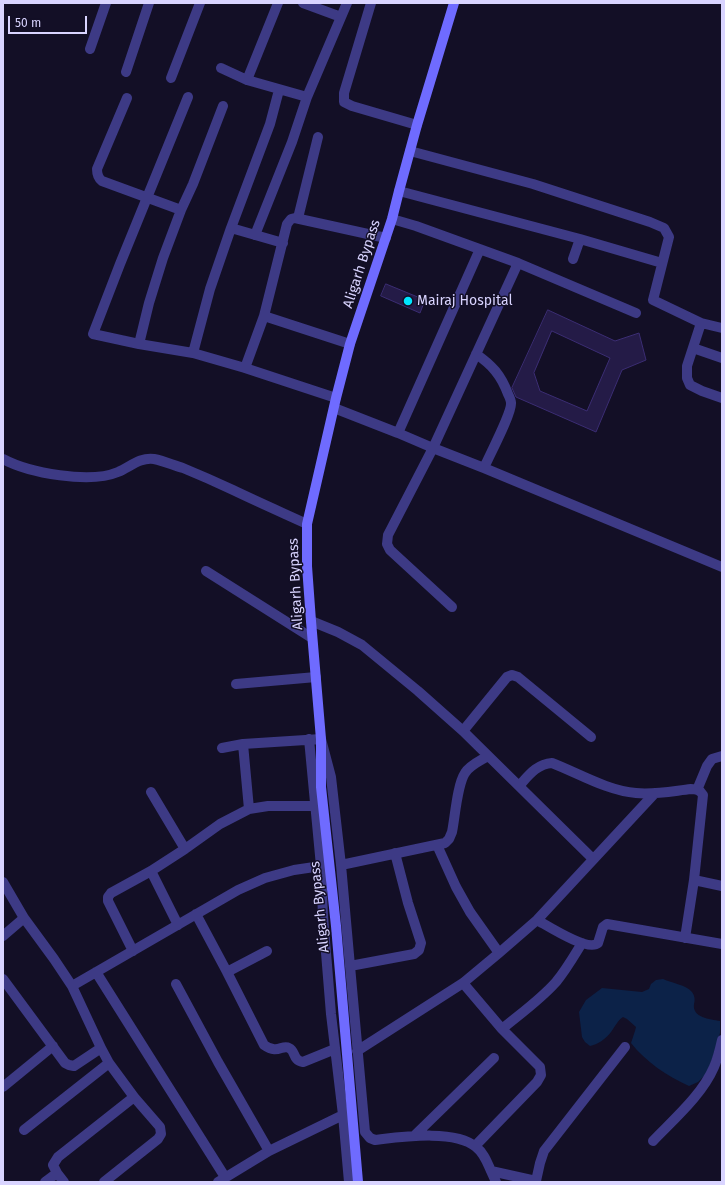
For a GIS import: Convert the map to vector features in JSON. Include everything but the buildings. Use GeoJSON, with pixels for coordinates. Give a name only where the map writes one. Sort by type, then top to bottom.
{"type":"FeatureCollection","features":[{"type":"Feature","properties":{"kind":"main road","name":"Aligarh Bypass"},"geometry":{"type":"LineString","coordinates":[[358,1182],[336,926],[321,787],[321,739],[307,566],[308,524],[336,398],[350,344],[392,219],[417,125],[454,3]]}},
{"type":"Feature","properties":{"kind":"street"},"geometry":{"type":"LineString","coordinates":[[90,49],[106,3]]}},
{"type":"Feature","properties":{"kind":"street"},"geometry":{"type":"LineString","coordinates":[[126,72],[149,3]]}},
{"type":"Feature","properties":{"kind":"street"},"geometry":{"type":"LineString","coordinates":[[171,78],[200,3]]}},
{"type":"Feature","properties":{"kind":"street"},"geometry":{"type":"LineString","coordinates":[[247,80],[278,3]]}},
{"type":"Feature","properties":{"kind":"street"},"geometry":{"type":"LineString","coordinates":[[303,3],[341,17]]}},
{"type":"Feature","properties":{"kind":"street"},"geometry":{"type":"LineString","coordinates":[[255,235],[308,97],[347,3]]}},
{"type":"Feature","properties":{"kind":"street"},"geometry":{"type":"LineString","coordinates":[[371,3],[344,93],[344,102],[352,106],[417,125]]}},
{"type":"Feature","properties":{"kind":"street"},"geometry":{"type":"LineString","coordinates":[[221,68],[247,80],[308,97]]}},
{"type":"Feature","properties":{"kind":"street"},"geometry":{"type":"LineString","coordinates":[[193,353],[210,289],[270,124],[279,90]]}},
{"type":"Feature","properties":{"kind":"street"},"geometry":{"type":"LineString","coordinates":[[188,97],[93,334],[139,344],[193,353],[245,368],[336,398]]}},
{"type":"Feature","properties":{"kind":"street"},"geometry":{"type":"LineString","coordinates":[[127,98],[97,169],[97,174],[102,181],[181,210]]}},
{"type":"Feature","properties":{"kind":"street"},"geometry":{"type":"LineString","coordinates":[[139,344],[149,303],[163,258],[223,106]]}},
{"type":"Feature","properties":{"kind":"street"},"geometry":{"type":"LineString","coordinates":[[298,218],[318,137]]}},
{"type":"Feature","properties":{"kind":"street"},"geometry":{"type":"LineString","coordinates":[[410,151],[533,184],[650,222],[664,228],[669,236],[653,300],[701,323],[722,328]]}},
{"type":"Feature","properties":{"kind":"street"},"geometry":{"type":"LineString","coordinates":[[399,190],[662,263]]}},
{"type":"Feature","properties":{"kind":"street"},"geometry":{"type":"LineString","coordinates":[[245,368],[264,316],[287,224],[291,219],[298,218],[386,238]]}},
{"type":"Feature","properties":{"kind":"street"},"geometry":{"type":"LineString","coordinates":[[392,219],[416,226],[518,263],[636,313]]}},
{"type":"Feature","properties":{"kind":"street"},"geometry":{"type":"LineString","coordinates":[[231,228],[283,243]]}},
{"type":"Feature","properties":{"kind":"street"},"geometry":{"type":"LineString","coordinates":[[573,259],[580,239]]}},
{"type":"Feature","properties":{"kind":"street"},"geometry":{"type":"LineString","coordinates":[[398,432],[480,249]]}},
{"type":"Feature","properties":{"kind":"street"},"geometry":{"type":"LineString","coordinates":[[452,606],[390,550],[387,544],[388,535],[433,448],[518,263]]}},
{"type":"Feature","properties":{"kind":"street"},"geometry":{"type":"LineString","coordinates":[[264,316],[350,344]]}},
{"type":"Feature","properties":{"kind":"street"},"geometry":{"type":"LineString","coordinates":[[701,323],[687,366],[687,378],[690,385],[722,398]]}},
{"type":"Feature","properties":{"kind":"street"},"geometry":{"type":"LineString","coordinates":[[693,348],[722,358]]}},
{"type":"Feature","properties":{"kind":"street"},"geometry":{"type":"LineString","coordinates":[[476,354],[499,374],[511,403],[508,415],[484,468]]}},
{"type":"Feature","properties":{"kind":"street"},"geometry":{"type":"LineString","coordinates":[[334,408],[398,432],[433,448],[722,567]]}},
{"type":"Feature","properties":{"kind":"street"},"geometry":{"type":"LineString","coordinates":[[3,459],[12,464],[32,470],[83,478],[101,477],[118,472],[138,461],[152,459],[160,460],[205,477],[308,524]]}},
{"type":"Feature","properties":{"kind":"street"},"geometry":{"type":"LineString","coordinates":[[206,571],[312,638]]}},
{"type":"Feature","properties":{"kind":"street"},"geometry":{"type":"LineString","coordinates":[[311,621],[338,632],[362,646],[418,691],[463,730],[593,859]]}},
{"type":"Feature","properties":{"kind":"street"},"geometry":{"type":"LineString","coordinates":[[463,730],[507,677],[512,675],[518,677],[591,737]]}},
{"type":"Feature","properties":{"kind":"street"},"geometry":{"type":"LineString","coordinates":[[236,684],[316,677]]}},
{"type":"Feature","properties":{"kind":"street"},"geometry":{"type":"LineString","coordinates":[[309,739],[321,866],[323,916],[331,1014],[349,1182]]}},
{"type":"Feature","properties":{"kind":"street"},"geometry":{"type":"LineString","coordinates":[[222,748],[243,744],[321,739],[331,777],[342,865],[365,1132],[370,1138],[375,1140],[414,1136],[452,1137],[466,1141],[481,1151],[496,1182]]}},
{"type":"Feature","properties":{"kind":"street"},"geometry":{"type":"LineString","coordinates":[[243,744],[249,809]]}},
{"type":"Feature","properties":{"kind":"street"},"geometry":{"type":"LineString","coordinates":[[342,865],[445,843],[449,840],[452,832],[460,783],[465,773],[472,766],[488,756]]}},
{"type":"Feature","properties":{"kind":"street"},"geometry":{"type":"LineString","coordinates":[[697,790],[707,766],[712,759],[722,756]]}},
{"type":"Feature","properties":{"kind":"street"},"geometry":{"type":"LineString","coordinates":[[519,786],[534,770],[540,766],[552,763],[609,787],[635,793],[656,794],[697,790],[701,792],[703,795],[694,880],[685,938]]}},
{"type":"Feature","properties":{"kind":"street"},"geometry":{"type":"LineString","coordinates":[[151,792],[185,848]]}},
{"type":"Feature","properties":{"kind":"street"},"geometry":{"type":"LineString","coordinates":[[357,1051],[463,983],[499,953],[537,920],[656,794]]}},
{"type":"Feature","properties":{"kind":"street"},"geometry":{"type":"LineString","coordinates":[[132,951],[108,902],[108,897],[111,893],[152,871],[220,824],[249,809],[268,806],[315,806]]}},
{"type":"Feature","properties":{"kind":"street"},"geometry":{"type":"LineString","coordinates":[[437,844],[456,887],[470,912],[499,953]]}},
{"type":"Feature","properties":{"kind":"street"},"geometry":{"type":"LineString","coordinates":[[350,966],[414,954],[419,950],[421,944],[408,904],[395,853]]}},
{"type":"Feature","properties":{"kind":"street"},"geometry":{"type":"LineString","coordinates":[[72,986],[238,890],[265,878],[294,870],[321,866]]}},
{"type":"Feature","properties":{"kind":"street"},"geometry":{"type":"LineString","coordinates":[[152,871],[178,925]]}},
{"type":"Feature","properties":{"kind":"street"},"geometry":{"type":"LineString","coordinates":[[694,880],[722,886]]}},
{"type":"Feature","properties":{"kind":"street"},"geometry":{"type":"LineString","coordinates":[[3,882],[24,918],[72,986],[109,1063],[134,1097],[160,1127],[161,1134],[158,1139],[111,1180]]}},
{"type":"Feature","properties":{"kind":"street"},"geometry":{"type":"LineString","coordinates":[[196,914],[264,1045],[270,1049],[277,1050],[289,1047],[295,1058],[302,1062],[335,1049]]}},
{"type":"Feature","properties":{"kind":"street"},"geometry":{"type":"LineString","coordinates":[[3,936],[24,918]]}},
{"type":"Feature","properties":{"kind":"street"},"geometry":{"type":"LineString","coordinates":[[537,920],[582,944],[593,946],[598,943],[603,927],[607,924],[722,944]]}},
{"type":"Feature","properties":{"kind":"street"},"geometry":{"type":"LineString","coordinates":[[502,1029],[538,1000],[556,982],[582,944]]}},
{"type":"Feature","properties":{"kind":"street"},"geometry":{"type":"LineString","coordinates":[[227,972],[268,951]]}},
{"type":"Feature","properties":{"kind":"street"},"geometry":{"type":"LineString","coordinates":[[96,972],[222,1180],[269,1151],[343,1115]]}},
{"type":"Feature","properties":{"kind":"street"},"geometry":{"type":"LineString","coordinates":[[3,978],[65,1063],[74,1066],[101,1048]]}},
{"type":"Feature","properties":{"kind":"street"},"geometry":{"type":"LineString","coordinates":[[463,983],[502,1029],[540,1067],[541,1075],[538,1082],[475,1146]]}},
{"type":"Feature","properties":{"kind":"street"},"geometry":{"type":"LineString","coordinates":[[176,984],[218,1062],[269,1151]]}},
{"type":"Feature","properties":{"kind":"street"},"geometry":{"type":"LineString","coordinates":[[653,1141],[705,1084],[720,1053],[722,1040]]}},
{"type":"Feature","properties":{"kind":"street"},"geometry":{"type":"LineString","coordinates":[[3,1088],[53,1046]]}},
{"type":"Feature","properties":{"kind":"street"},"geometry":{"type":"LineString","coordinates":[[491,1171],[538,1182],[540,1163],[544,1151],[625,1047]]}},
{"type":"Feature","properties":{"kind":"street"},"geometry":{"type":"LineString","coordinates":[[414,1136],[494,1058]]}},
{"type":"Feature","properties":{"kind":"street"},"geometry":{"type":"LineString","coordinates":[[24,1130],[109,1063]]}},
{"type":"Feature","properties":{"kind":"street"},"geometry":{"type":"LineString","coordinates":[[64,1182],[53,1165],[58,1157],[134,1097]]}},
{"type":"Feature","properties":{"kind":"street"},"geometry":{"type":"LineString","coordinates":[[45,1182],[57,1173]]}},
{"type":"Feature","properties":{"kind":"water"},"geometry":{"type":"Polygon","coordinates":[[[663,979],[683,986],[692,992],[694,995],[694,1009],[699,1015],[720,1021],[720,1033],[707,1073],[698,1082],[689,1086],[657,1068],[637,1050],[631,1043],[636,1027],[623,1017],[607,1037],[596,1044],[590,1046],[582,1037],[579,1012],[586,1000],[602,988],[642,992],[649,989],[651,984],[656,980],[663,979]]]}},
{"type":"Feature","properties":{"kind":"place","name":"Mairaj Hospital"},"geometry":{"type":"Point","coordinates":[408,301]}}]}
